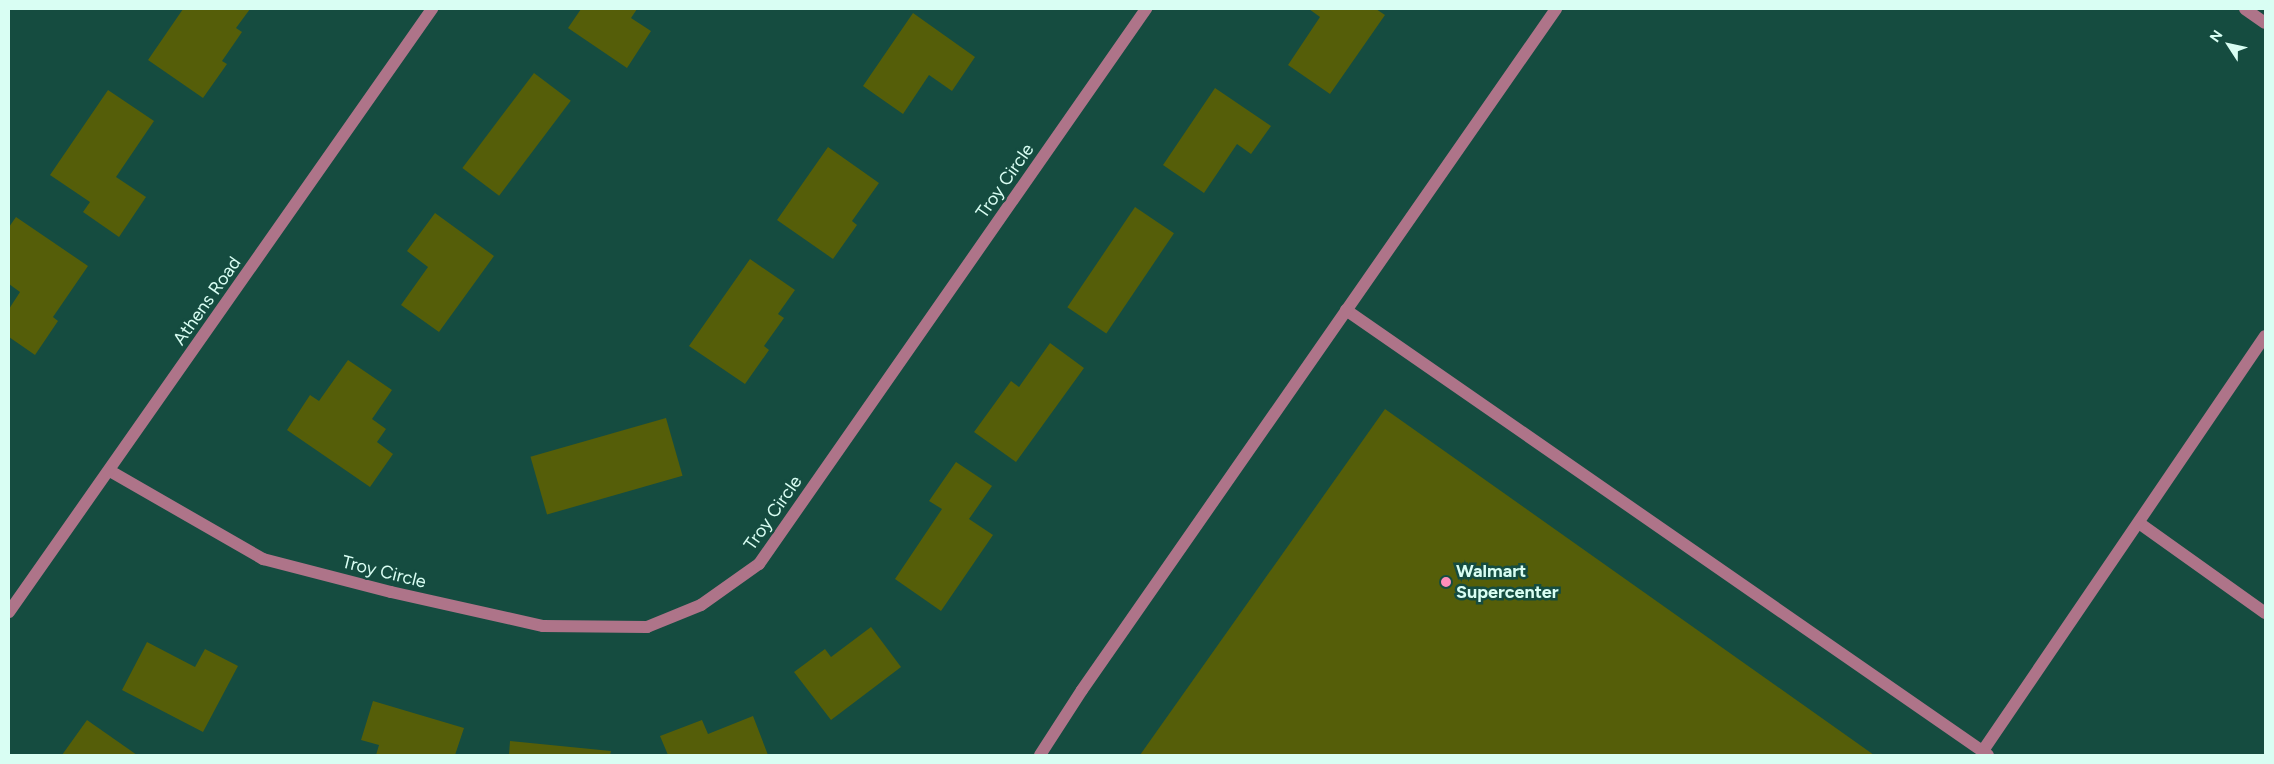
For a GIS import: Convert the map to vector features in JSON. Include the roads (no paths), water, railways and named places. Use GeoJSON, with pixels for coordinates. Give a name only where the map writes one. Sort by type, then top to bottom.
{"type":"FeatureCollection","features":[{"type":"Feature","properties":{"kind":"street","name":"Athens Road"},"geometry":{"type":"LineString","coordinates":[[9,612],[110,471],[432,9]]}},
{"type":"Feature","properties":{"kind":"street","name":"Troy Circle"},"geometry":{"type":"LineString","coordinates":[[110,471],[263,559],[391,592],[543,626],[647,627],[701,605],[759,564],[1146,9]]}},
{"type":"Feature","properties":{"kind":"street"},"geometry":{"type":"LineString","coordinates":[[1040,755],[1082,690],[1556,9]]}},
{"type":"Feature","properties":{"kind":"street"},"geometry":{"type":"LineString","coordinates":[[2245,9],[2265,23]]}},
{"type":"Feature","properties":{"kind":"street"},"geometry":{"type":"LineString","coordinates":[[1346,310],[1985,754],[2265,336]]}},
{"type":"Feature","properties":{"kind":"street"},"geometry":{"type":"LineString","coordinates":[[2139,523],[2265,612]]}},
{"type":"Feature","properties":{"kind":"place","name":"Walmart Supercenter"},"geometry":{"type":"Point","coordinates":[1446,582]}}]}
